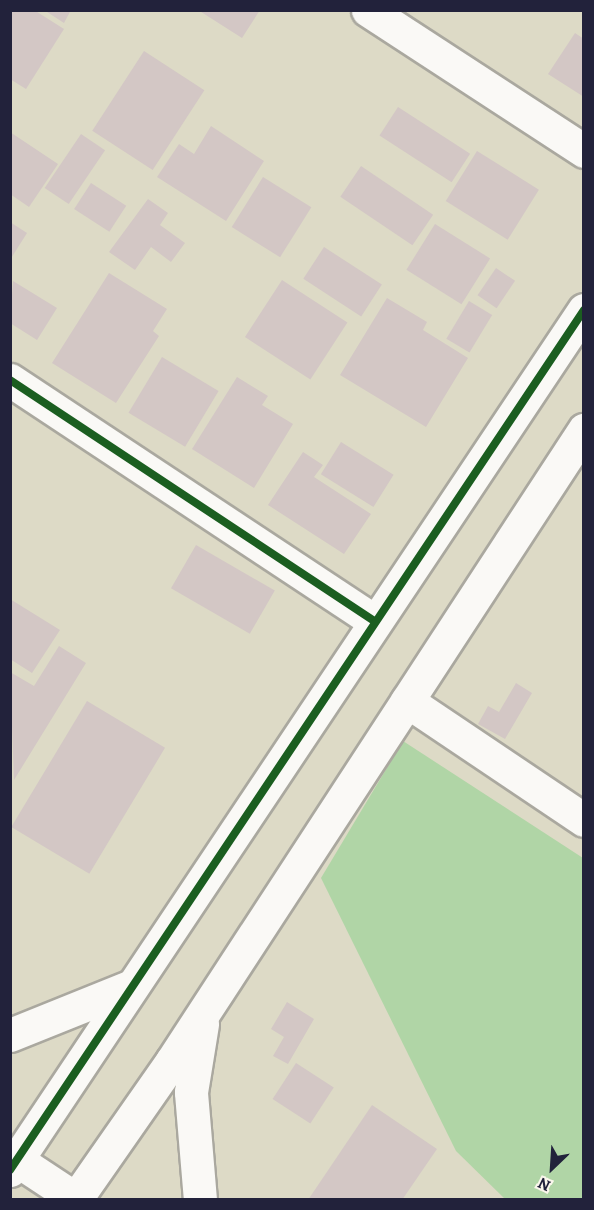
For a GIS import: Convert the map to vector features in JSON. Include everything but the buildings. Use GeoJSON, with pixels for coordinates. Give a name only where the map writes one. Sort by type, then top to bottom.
{"type":"FeatureCollection","features":[{"type":"Feature","properties":{"kind":"street"},"geometry":{"type":"LineString","coordinates":[[368,10],[584,151]]}},
{"type":"Feature","properties":{"kind":"street"},"geometry":{"type":"LineString","coordinates":[[584,310],[13,1162],[76,1199],[584,430]]}},
{"type":"Feature","properties":{"kind":"street"},"geometry":{"type":"LineString","coordinates":[[10,380],[374,621]]}},
{"type":"Feature","properties":{"kind":"street"},"geometry":{"type":"LineString","coordinates":[[407,701],[584,819]]}},
{"type":"Feature","properties":{"kind":"street"},"geometry":{"type":"LineString","coordinates":[[10,1035],[132,986]]}},
{"type":"Feature","properties":{"kind":"street"},"geometry":{"type":"LineString","coordinates":[[200,1200],[191,1092],[205,1005]]}},
{"type":"Feature","properties":{"kind":"green space"},"geometry":{"type":"Polygon","coordinates":[[[403,741],[583,858],[583,1199],[505,1199],[456,1151],[321,878],[403,741]]]}},
{"type":"Feature","properties":{"kind":"cycle path"},"geometry":{"type":"LineString","coordinates":[[10,1170],[584,310]]}},
{"type":"Feature","properties":{"kind":"cycle path"},"geometry":{"type":"LineString","coordinates":[[10,380],[374,621]]}}]}
